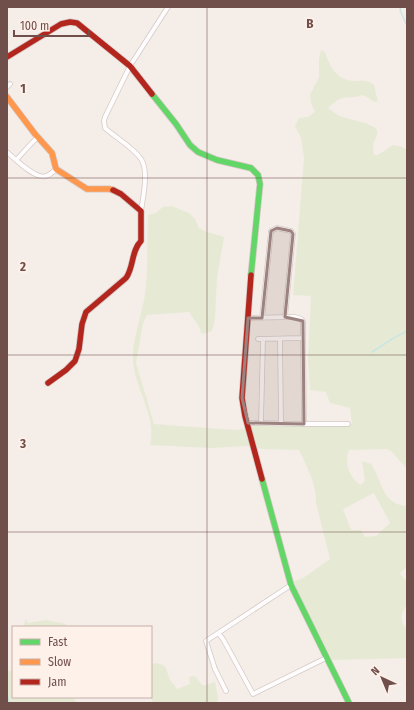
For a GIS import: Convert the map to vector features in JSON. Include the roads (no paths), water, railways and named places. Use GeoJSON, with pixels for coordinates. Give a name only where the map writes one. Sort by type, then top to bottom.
{"type":"FeatureCollection","features":[{"type":"Feature","properties":{"kind":"street"},"geometry":{"type":"LineString","coordinates":[[48,383],[74,362],[79,348],[83,317],[86,312],[126,278],[129,274],[136,246],[141,240],[141,211],[145,170],[143,162],[136,153],[105,128],[104,121],[105,116],[130,66],[168,7]]}},
{"type":"Feature","properties":{"kind":"street"},"geometry":{"type":"LineString","coordinates":[[7,57],[61,24],[70,22],[77,23],[130,66],[176,124],[190,145],[198,152],[217,160],[251,168],[258,176],[260,184],[252,254],[242,398],[291,585],[349,703]]}},
{"type":"Feature","properties":{"kind":"street"},"geometry":{"type":"LineString","coordinates":[[7,97],[52,153],[56,169],[87,189],[110,190],[121,194],[141,211]]}},
{"type":"Feature","properties":{"kind":"street"},"geometry":{"type":"LineString","coordinates":[[16,160],[28,148],[29,144],[38,137]]}},
{"type":"Feature","properties":{"kind":"street"},"geometry":{"type":"LineString","coordinates":[[8,154],[41,177],[48,176],[56,169]]}},
{"type":"Feature","properties":{"kind":"street"},"geometry":{"type":"LineString","coordinates":[[262,318],[271,231],[277,228],[291,231],[293,234],[285,317]]}},
{"type":"Feature","properties":{"kind":"street"},"geometry":{"type":"LineString","coordinates":[[248,318],[296,317],[303,321],[304,424]]}},
{"type":"Feature","properties":{"kind":"street"},"geometry":{"type":"LineString","coordinates":[[258,339],[303,338]]}},
{"type":"Feature","properties":{"kind":"street"},"geometry":{"type":"LineString","coordinates":[[261,423],[263,339]]}},
{"type":"Feature","properties":{"kind":"street"},"geometry":{"type":"LineString","coordinates":[[280,339],[280,423]]}},
{"type":"Feature","properties":{"kind":"street"},"geometry":{"type":"LineString","coordinates":[[248,423],[348,424]]}},
{"type":"Feature","properties":{"kind":"street"},"geometry":{"type":"LineString","coordinates":[[226,691],[215,670],[206,641],[291,585]]}},
{"type":"Feature","properties":{"kind":"street"},"geometry":{"type":"LineString","coordinates":[[218,633],[223,639],[253,694],[326,658]]}},
{"type":"Feature","properties":{"kind":"waterway"},"geometry":{"type":"LineString","coordinates":[[401,7],[400,10],[407,26]]}},
{"type":"Feature","properties":{"kind":"waterway"},"geometry":{"type":"LineString","coordinates":[[372,352],[407,331]]}},
{"type":"Feature","properties":{"kind":"waterway"},"geometry":{"type":"LineString","coordinates":[[7,694],[9,703]]}}]}
